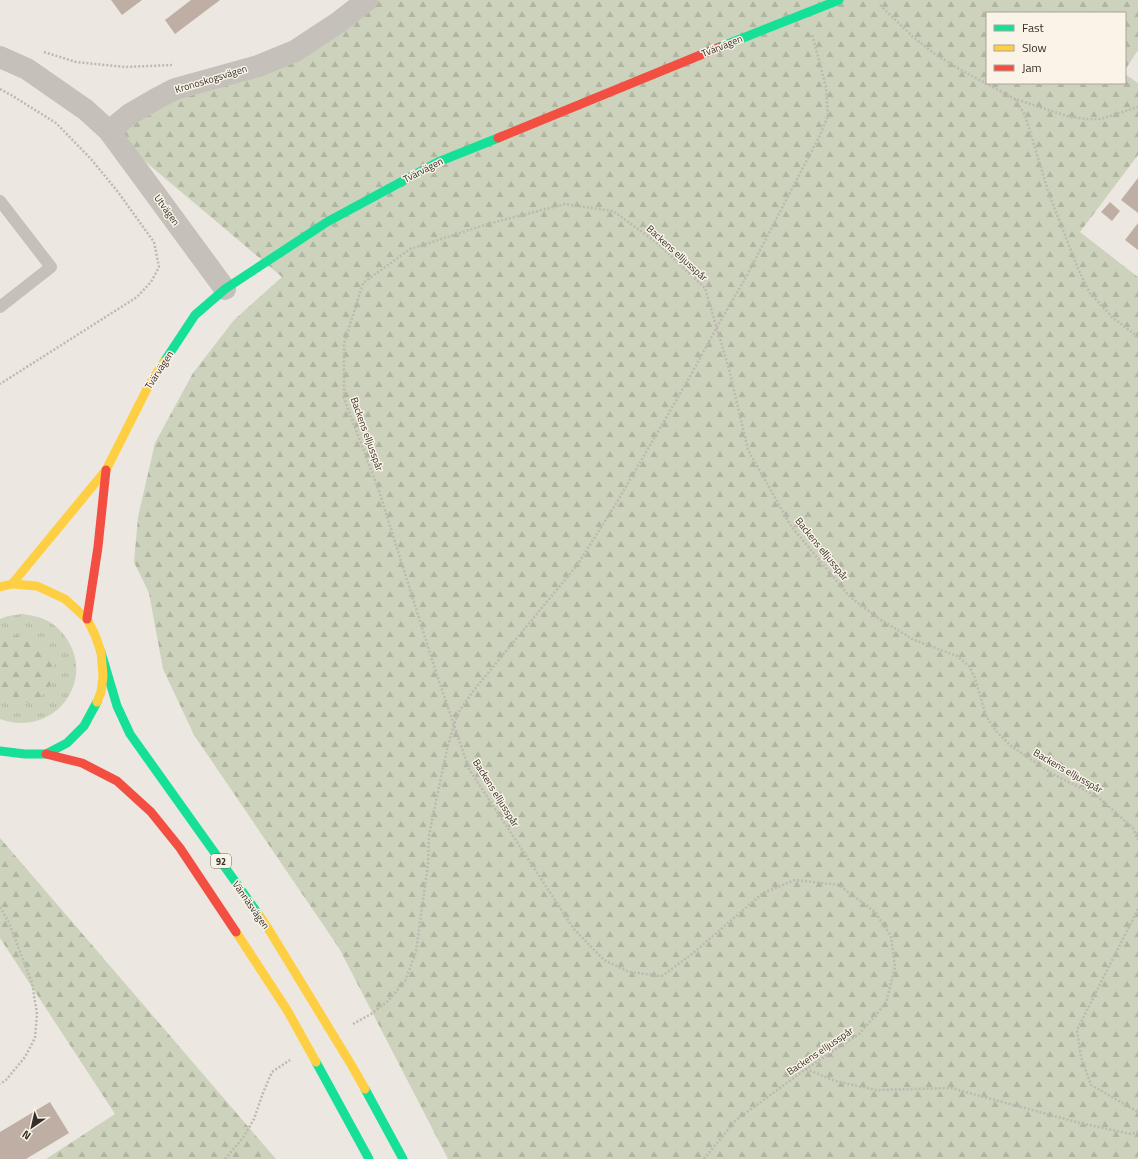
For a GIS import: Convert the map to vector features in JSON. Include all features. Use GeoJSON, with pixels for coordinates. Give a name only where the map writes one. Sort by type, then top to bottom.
{"type":"FeatureCollection","features":[{"type":"Feature","properties":{"kind":"main road","name":"Tvärvägen"},"geometry":{"type":"LineString","coordinates":[[12,584],[106,470],[149,385],[195,315],[225,290],[327,222],[438,162],[730,43],[840,0]]}},
{"type":"Feature","properties":{"kind":"main road","name":"Tvärvägen"},"geometry":{"type":"LineString","coordinates":[[87,619],[98,547],[106,470]]}},
{"type":"Feature","properties":{"kind":"main road","name":"92"},"geometry":{"type":"LineString","coordinates":[[0,586],[12,584],[38,586],[65,599],[87,619],[96,635],[101,652],[103,676],[101,692],[96,706],[84,726],[66,743],[46,754]]}},
{"type":"Feature","properties":{"kind":"main road","name":"Vännäsvägen"},"geometry":{"type":"LineString","coordinates":[[101,652],[117,706],[130,734],[266,925],[352,1066],[403,1159]]}},
{"type":"Feature","properties":{"kind":"main road","name":"92"},"geometry":{"type":"LineString","coordinates":[[0,751],[25,754],[46,754],[82,763],[117,781],[151,812],[180,848],[287,1010],[369,1159]]}},
{"type":"Feature","properties":{"kind":"street","name":"Kronoskogsvägen"},"geometry":{"type":"LineString","coordinates":[[109,131],[130,114],[175,89],[258,66],[295,51],[339,22],[367,0]]}},
{"type":"Feature","properties":{"kind":"street"},"geometry":{"type":"LineString","coordinates":[[0,57],[27,69],[86,110],[109,131]]}},
{"type":"Feature","properties":{"kind":"street","name":"Utvägen"},"geometry":{"type":"LineString","coordinates":[[109,131],[225,290]]}},
{"type":"Feature","properties":{"kind":"lane"},"geometry":{"type":"LineString","coordinates":[[0,201],[50,267],[0,307]]}},
{"type":"Feature","properties":{"kind":"path"},"geometry":{"type":"LineString","coordinates":[[880,5],[913,37],[935,54],[986,83]]}},
{"type":"Feature","properties":{"kind":"path"},"geometry":{"type":"LineString","coordinates":[[347,1028],[371,1014],[388,1001],[405,981],[416,952],[428,864],[430,835],[447,749],[454,724],[460,710],[474,690],[578,564],[617,502],[745,279],[794,186],[828,116],[826,87],[807,12]]}},
{"type":"Feature","properties":{"kind":"path"},"geometry":{"type":"LineString","coordinates":[[39,51],[76,62],[125,67],[172,65]]}},
{"type":"Feature","properties":{"kind":"path"},"geometry":{"type":"LineString","coordinates":[[987,84],[1015,99],[1070,117],[1086,120],[1101,119],[1138,107]]}},
{"type":"Feature","properties":{"kind":"path"},"geometry":{"type":"LineString","coordinates":[[0,89],[56,123],[91,159],[118,192],[154,242],[159,267],[151,282],[137,297],[0,384]]}},
{"type":"Feature","properties":{"kind":"path"},"geometry":{"type":"LineString","coordinates":[[1015,99],[1025,115],[1049,194],[1079,271],[1090,293],[1112,316],[1138,337]]}},
{"type":"Feature","properties":{"kind":"path","name":"Backens elljusspår"},"geometry":{"type":"LineString","coordinates":[[704,1159],[736,1120],[806,1069],[859,1034],[886,1003],[895,967],[891,936],[875,912],[838,886],[795,880],[763,893],[692,954],[662,976],[629,972],[604,960],[574,928],[469,769],[435,669],[379,491],[344,398],[344,344],[363,283],[410,249],[488,224],[565,204],[613,211],[656,242],[705,288],[729,369],[748,450],[792,526],[850,597],[878,618],[914,640],[957,656],[969,666],[975,678],[986,716],[996,731],[1011,746],[1053,774],[1098,797],[1133,828],[1138,840]]}},
{"type":"Feature","properties":{"kind":"path"},"geometry":{"type":"LineString","coordinates":[[0,907],[9,923],[32,983],[37,1014],[35,1038],[25,1057],[6,1080],[0,1084]]}},
{"type":"Feature","properties":{"kind":"path"},"geometry":{"type":"LineString","coordinates":[[1138,909],[1077,1030],[1081,1057],[1091,1085],[1138,1112]]}},
{"type":"Feature","properties":{"kind":"path"},"geometry":{"type":"LineString","coordinates":[[225,1159],[244,1138],[254,1119],[262,1093],[272,1072],[293,1058]]}},
{"type":"Feature","properties":{"kind":"path"},"geometry":{"type":"LineString","coordinates":[[806,1069],[835,1081],[876,1090],[951,1088],[1080,1123],[1131,1134],[1138,1132]]}},
{"type":"Feature","properties":{"kind":"green space"},"geometry":{"type":"Polygon","coordinates":[[[367,0],[1138,0],[1138,50],[1126,68],[1126,12],[986,12],[986,84],[1126,84],[1126,75],[1138,83],[1138,155],[1080,232],[1138,277],[1138,1159],[448,1159],[339,948],[194,735],[163,669],[149,593],[134,562],[138,517],[155,443],[193,373],[234,320],[282,277],[109,131],[130,114],[257,66],[367,0]]]}},
{"type":"Feature","properties":{"kind":"green space"},"geometry":{"type":"Polygon","coordinates":[[[22,614],[35,616],[45,620],[59,629],[73,652],[76,670],[73,687],[65,701],[53,713],[37,721],[19,723],[0,719],[0,619],[22,614]]]}},
{"type":"Feature","properties":{"kind":"green space"},"geometry":{"type":"Polygon","coordinates":[[[20,635],[32,637],[45,646],[53,658],[54,671],[50,684],[43,695],[31,702],[17,703],[0,697],[0,641],[9,637],[20,635]]]}},
{"type":"Feature","properties":{"kind":"green space"},"geometry":{"type":"Polygon","coordinates":[[[0,838],[276,1159],[46,1159],[115,1114],[0,938],[0,838]]]}},
{"type":"Feature","properties":{"kind":"building"},"geometry":{"type":"Polygon","coordinates":[[[111,0],[142,0],[122,15],[111,0]]]}},
{"type":"Feature","properties":{"kind":"building"},"geometry":{"type":"Polygon","coordinates":[[[191,0],[220,0],[175,34],[165,20],[191,0]]]}},
{"type":"Feature","properties":{"kind":"building"},"geometry":{"type":"Polygon","coordinates":[[[1138,178],[1138,213],[1121,200],[1138,178]]]}},
{"type":"Feature","properties":{"kind":"building"},"geometry":{"type":"Polygon","coordinates":[[[1110,202],[1120,211],[1112,221],[1101,212],[1110,202]]]}},
{"type":"Feature","properties":{"kind":"building"},"geometry":{"type":"Polygon","coordinates":[[[1138,223],[1138,250],[1125,240],[1138,223]]]}},
{"type":"Feature","properties":{"kind":"building"},"geometry":{"type":"Polygon","coordinates":[[[50,1102],[69,1133],[26,1159],[0,1159],[0,1132],[50,1102]]]}},
{"type":"Feature","properties":{"kind":"traffic: fast"},"geometry":{"type":"LineString","coordinates":[[720,47],[839,0]]}},
{"type":"Feature","properties":{"kind":"traffic: fast"},"geometry":{"type":"LineString","coordinates":[[164,362],[195,315],[225,289],[327,222],[438,162],[498,138]]}},
{"type":"Feature","properties":{"kind":"traffic: fast"},"geometry":{"type":"LineString","coordinates":[[101,652],[117,706],[130,734],[259,915]]}},
{"type":"Feature","properties":{"kind":"traffic: fast"},"geometry":{"type":"LineString","coordinates":[[0,751],[25,754],[46,754],[67,743],[84,726],[97,702]]}},
{"type":"Feature","properties":{"kind":"traffic: fast"},"geometry":{"type":"LineString","coordinates":[[316,1062],[369,1159]]}},
{"type":"Feature","properties":{"kind":"traffic: fast"},"geometry":{"type":"LineString","coordinates":[[365,1089],[403,1159]]}},
{"type":"Feature","properties":{"kind":"traffic: slow"},"geometry":{"type":"LineString","coordinates":[[12,584],[106,470],[149,385],[164,362]]}},
{"type":"Feature","properties":{"kind":"traffic: slow"},"geometry":{"type":"LineString","coordinates":[[0,587],[12,584],[37,586],[65,599],[87,619],[101,652],[103,676],[101,692],[97,702]]}},
{"type":"Feature","properties":{"kind":"traffic: slow"},"geometry":{"type":"LineString","coordinates":[[259,915],[365,1089]]}},
{"type":"Feature","properties":{"kind":"traffic: slow"},"geometry":{"type":"LineString","coordinates":[[236,932],[287,1010],[316,1062]]}},
{"type":"Feature","properties":{"kind":"traffic: jam"},"geometry":{"type":"LineString","coordinates":[[498,138],[720,47]]}},
{"type":"Feature","properties":{"kind":"traffic: jam"},"geometry":{"type":"LineString","coordinates":[[87,619],[98,547],[106,470]]}},
{"type":"Feature","properties":{"kind":"traffic: jam"},"geometry":{"type":"LineString","coordinates":[[46,754],[82,763],[117,781],[151,812],[180,848],[236,932]]}}]}
